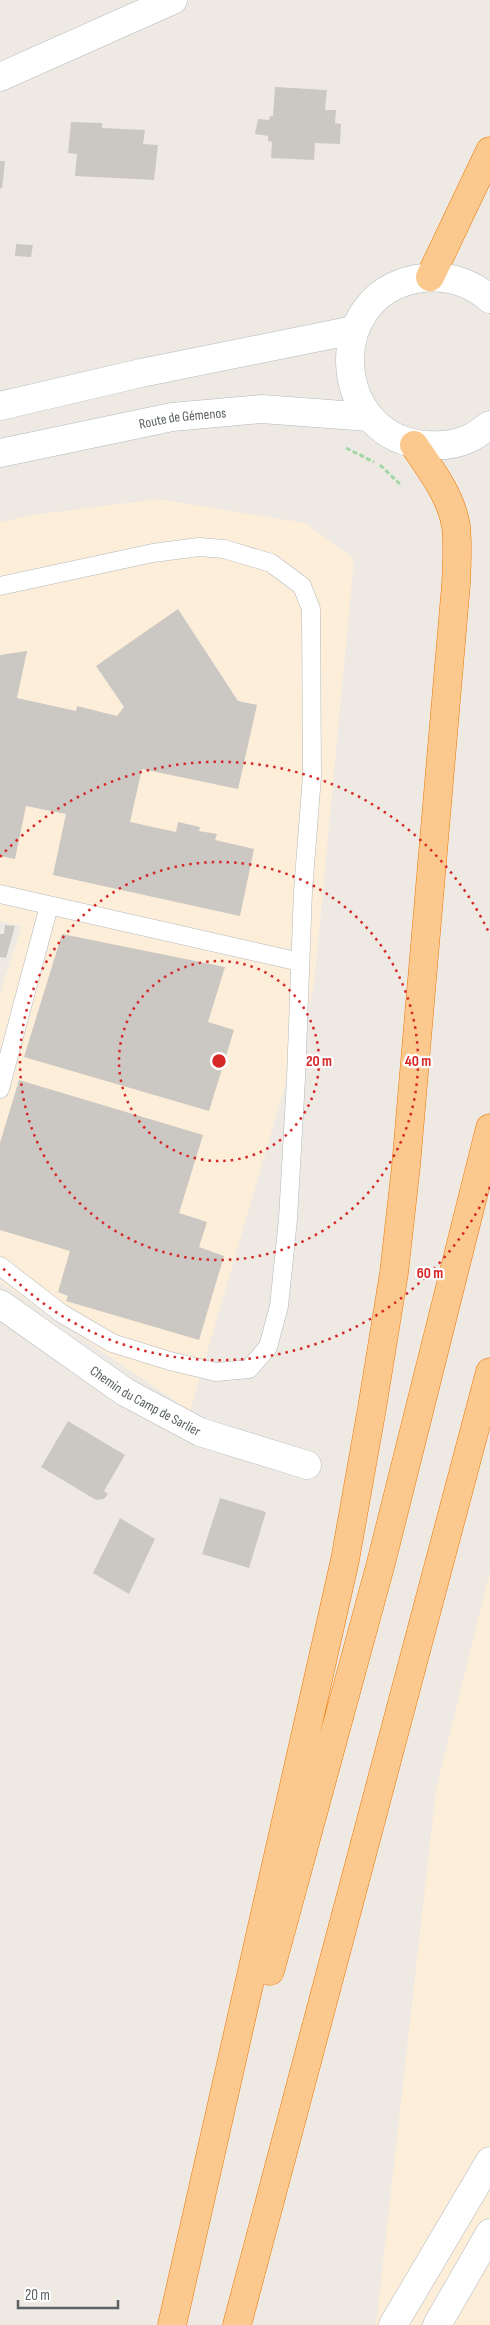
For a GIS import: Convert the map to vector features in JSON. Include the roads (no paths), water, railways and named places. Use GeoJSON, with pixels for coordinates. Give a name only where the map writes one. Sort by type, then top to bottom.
{"type":"FeatureCollection","features":[{"type":"Feature","properties":{"kind":"highway"},"geometry":{"type":"LineString","coordinates":[[430,276],[490,151]]}},
{"type":"Feature","properties":{"kind":"highway"},"geometry":{"type":"LineString","coordinates":[[173,2325],[345,1560],[394,1273],[406,1166],[456,584],[457,548],[455,525],[444,492],[414,445]]}},
{"type":"Feature","properties":{"kind":"highway"},"geometry":{"type":"LineString","coordinates":[[173,2325],[382,1563],[490,1128]]}},
{"type":"Feature","properties":{"kind":"highway"},"geometry":{"type":"LineString","coordinates":[[237,2325],[490,1372]]}},
{"type":"Feature","properties":{"kind":"main road"},"geometry":{"type":"LineString","coordinates":[[0,77],[173,0]]}},
{"type":"Feature","properties":{"kind":"main road"},"geometry":{"type":"LineString","coordinates":[[490,299],[479,290],[455,279],[430,276],[406,281],[384,292],[366,309],[354,330],[349,352],[350,376],[356,398],[369,417],[390,434],[414,445],[441,446],[468,440],[490,425]]}},
{"type":"Feature","properties":{"kind":"main road"},"geometry":{"type":"LineString","coordinates":[[0,406],[141,373],[354,330]]}},
{"type":"Feature","properties":{"kind":"main road","name":"Route de Gémenos"},"geometry":{"type":"LineString","coordinates":[[0,453],[172,417],[262,409],[369,417]]}},
{"type":"Feature","properties":{"kind":"main road","name":"Chemin du Camp de Sarlier"},"geometry":{"type":"LineString","coordinates":[[0,1304],[125,1392],[200,1432],[307,1465]]}},
{"type":"Feature","properties":{"kind":"main road"},"geometry":{"type":"LineString","coordinates":[[393,2325],[490,2161]]}},
{"type":"Feature","properties":{"kind":"main road"},"geometry":{"type":"LineString","coordinates":[[437,2325],[490,2233]]}},
{"type":"Feature","properties":{"kind":"lane"},"geometry":{"type":"LineString","coordinates":[[0,586],[153,553],[199,547],[224,549],[271,564],[302,586],[311,609],[312,776],[303,891],[289,1210],[279,1306],[268,1347],[249,1369],[216,1372],[170,1361],[112,1343],[61,1313],[0,1266]]}},
{"type":"Feature","properties":{"kind":"lane"},"geometry":{"type":"LineString","coordinates":[[0,894],[300,962]]}},
{"type":"Feature","properties":{"kind":"lane"},"geometry":{"type":"LineString","coordinates":[[0,1089],[49,906]]}}]}
